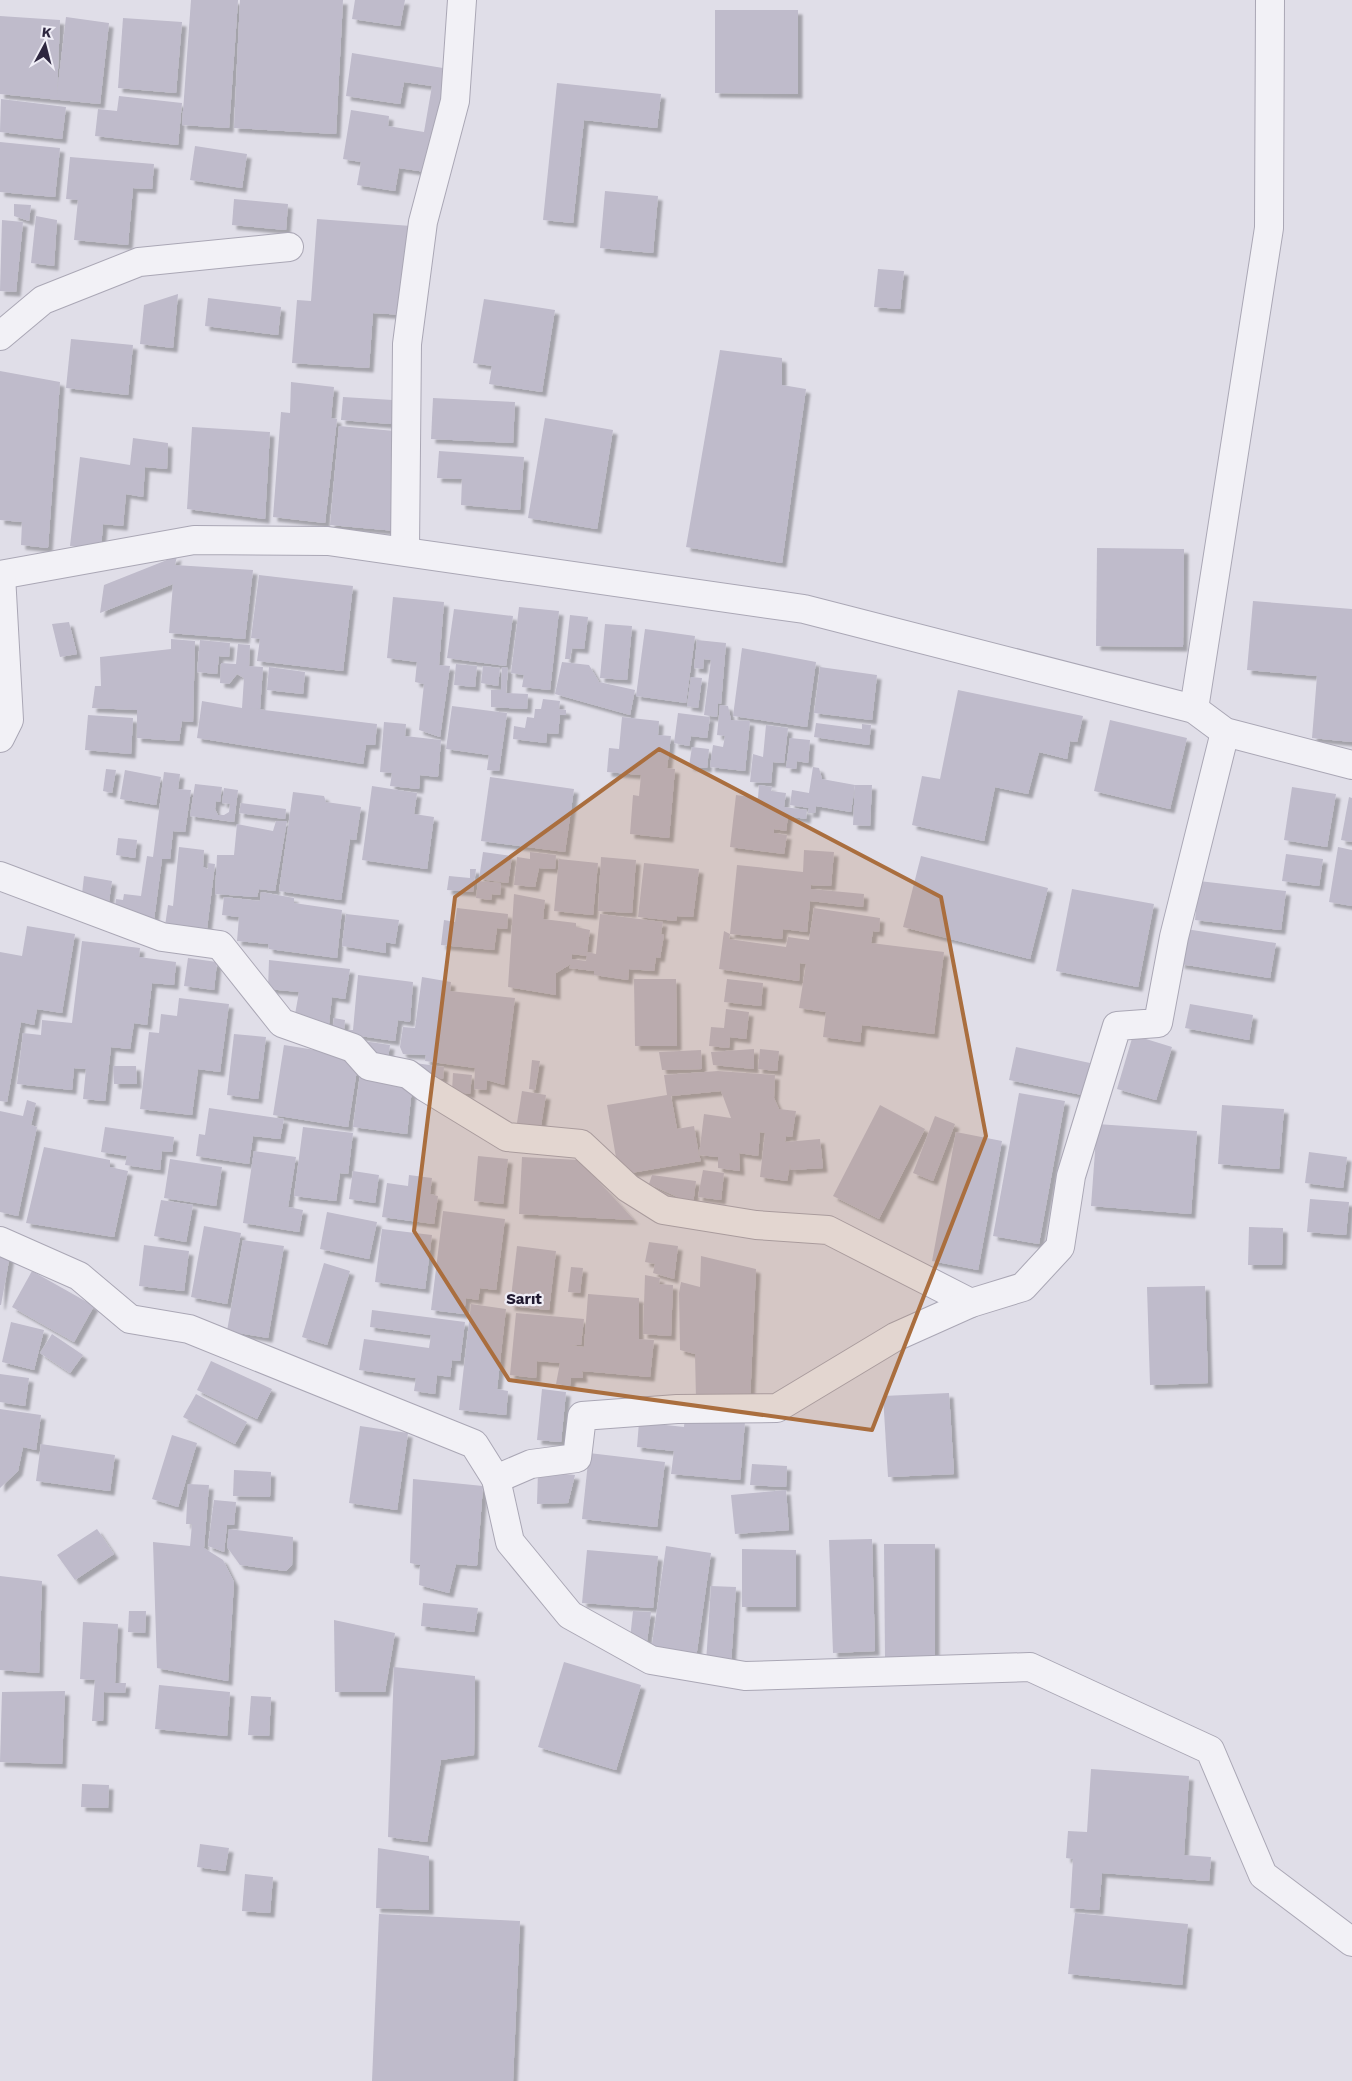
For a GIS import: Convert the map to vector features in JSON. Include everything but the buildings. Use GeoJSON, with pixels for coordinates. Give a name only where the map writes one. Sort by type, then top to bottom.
{"type":"FeatureCollection","features":[{"type":"Feature","properties":{"kind":"street"},"geometry":{"type":"LineString","coordinates":[[405,550],[407,344],[423,222],[456,101],[462,0]]}},
{"type":"Feature","properties":{"kind":"street"},"geometry":{"type":"LineString","coordinates":[[1194,709],[1269,228],[1270,0]]}},
{"type":"Feature","properties":{"kind":"street"},"geometry":{"type":"LineString","coordinates":[[0,336],[43,300],[139,262],[289,247]]}},
{"type":"Feature","properties":{"kind":"street"},"geometry":{"type":"LineString","coordinates":[[0,738],[9,720],[1,575],[194,540],[328,541],[405,550],[804,609],[1194,709],[1226,732],[1352,765]]}},
{"type":"Feature","properties":{"kind":"street"},"geometry":{"type":"LineString","coordinates":[[496,1479],[532,1464],[577,1458],[582,1416],[676,1409],[777,1408],[895,1337],[971,1303],[1023,1287],[1060,1247],[1071,1176],[1117,1026],[1158,1023],[1174,937],[1226,732]]}},
{"type":"Feature","properties":{"kind":"street"},"geometry":{"type":"LineString","coordinates":[[0,876],[162,937],[220,945],[282,1024],[353,1048],[369,1066],[408,1074],[424,1087],[507,1137],[581,1144],[628,1188],[663,1210],[756,1225],[828,1230],[971,1303]]}},
{"type":"Feature","properties":{"kind":"street"},"geometry":{"type":"LineString","coordinates":[[0,1241],[79,1276],[130,1319],[189,1329],[474,1444],[496,1479],[510,1542],[570,1615],[651,1660],[745,1676],[1030,1667],[1210,1750],[1263,1875],[1352,1942]]}},
{"type":"Feature","properties":{"kind":"highlighted area"},"geometry":{"type":"Polygon","coordinates":[[[659,749],[941,897],[986,1136],[872,1430],[509,1380],[414,1231],[455,897],[659,749]]]}},
{"type":"Feature","properties":{"kind":"district","name":"Sarıt"},"geometry":{"type":"Point","coordinates":[524,1299]}}]}
